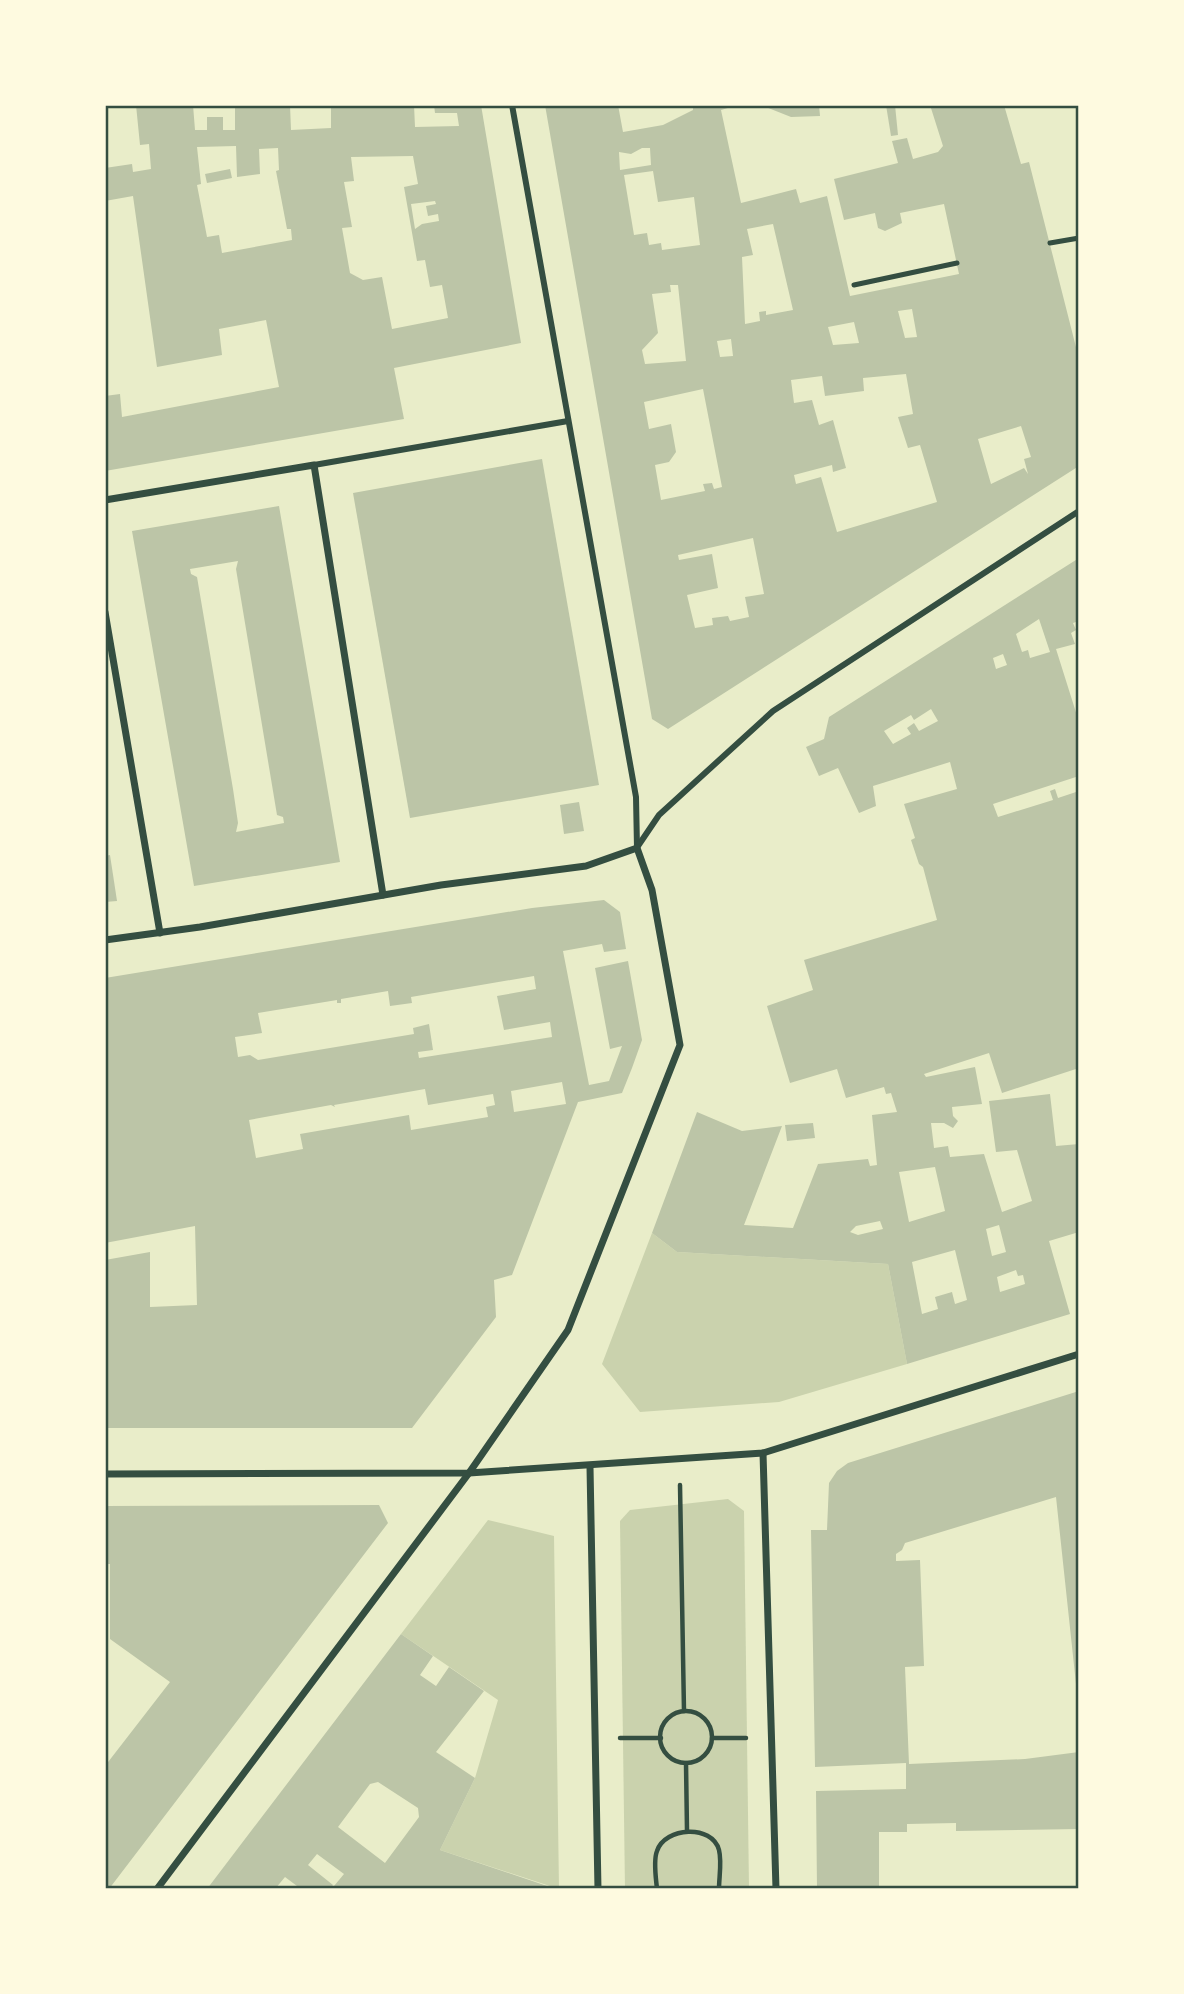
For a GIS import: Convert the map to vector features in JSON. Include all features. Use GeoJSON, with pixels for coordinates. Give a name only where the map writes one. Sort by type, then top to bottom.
{"type":"FeatureCollection","features":[{"type":"Feature","properties":{"kind":"street"},"geometry":{"type":"LineString","coordinates":[[157,1889],[470,1474],[568,1330],[680,1045],[652,890],[637,848],[636,797],[512,105]]}},
{"type":"Feature","properties":{"kind":"street"},"geometry":{"type":"LineString","coordinates":[[105,500],[568,421]]}},
{"type":"Feature","properties":{"kind":"street"},"geometry":{"type":"LineString","coordinates":[[314,465],[383,895]]}},
{"type":"Feature","properties":{"kind":"street"},"geometry":{"type":"LineString","coordinates":[[105,940],[383,895],[586,866],[637,848],[659,815],[773,711],[1079,511]]}},
{"type":"Feature","properties":{"kind":"street"},"geometry":{"type":"LineString","coordinates":[[105,612],[160,933]]}},
{"type":"Feature","properties":{"kind":"street"},"geometry":{"type":"LineString","coordinates":[[105,1474],[470,1474],[763,1453],[1079,1354]]}},
{"type":"Feature","properties":{"kind":"street"},"geometry":{"type":"LineString","coordinates":[[763,1453],[776,1889]]}},
{"type":"Feature","properties":{"kind":"street"},"geometry":{"type":"LineString","coordinates":[[590,1467],[598,1889]]}},
{"type":"Feature","properties":{"kind":"lane"},"geometry":{"type":"LineString","coordinates":[[1050,243],[1079,238]]}},
{"type":"Feature","properties":{"kind":"lane"},"geometry":{"type":"LineString","coordinates":[[854,285],[957,262]]}},
{"type":"Feature","properties":{"kind":"path"},"geometry":{"type":"LineString","coordinates":[[680,1479],[684,1711]]}},
{"type":"Feature","properties":{"kind":"path"},"geometry":{"type":"LineString","coordinates":[[684,1711],[700,1715],[707,1721],[712,1738],[704,1756],[686,1763],[668,1755],[661,1738],[667,1720],[684,1711]]}},
{"type":"Feature","properties":{"kind":"path"},"geometry":{"type":"LineString","coordinates":[[712,1738],[772,1737]]}},
{"type":"Feature","properties":{"kind":"path"},"geometry":{"type":"LineString","coordinates":[[595,1739],[661,1738]]}},
{"type":"Feature","properties":{"kind":"path"},"geometry":{"type":"LineString","coordinates":[[686,1763],[687,1832]]}},
{"type":"Feature","properties":{"kind":"path"},"geometry":{"type":"LineString","coordinates":[[657,1889],[656,1852],[663,1841],[687,1832],[701,1834],[712,1840],[719,1849],[719,1889]]}},
{"type":"Feature","properties":{"kind":"green space"},"geometry":{"type":"Polygon","coordinates":[[[652,1233],[677,1252],[888,1264],[907,1364],[779,1402],[640,1412],[602,1364],[652,1233]]]}},
{"type":"Feature","properties":{"kind":"green space"},"geometry":{"type":"Polygon","coordinates":[[[728,1499],[744,1511],[749,1889],[625,1889],[620,1521],[630,1510],[728,1499]]]}},
{"type":"Feature","properties":{"kind":"green space"},"geometry":{"type":"Polygon","coordinates":[[[488,1520],[554,1536],[559,1889],[440,1850],[475,1778],[498,1700],[401,1634],[488,1520]]]}},
{"type":"Feature","properties":{"kind":"building"},"geometry":{"type":"Polygon","coordinates":[[[136,105],[193,105],[195,130],[207,130],[207,117],[223,117],[223,130],[235,130],[235,105],[290,105],[291,130],[331,128],[331,105],[414,105],[415,127],[459,126],[457,113],[435,113],[434,105],[481,105],[521,343],[394,368],[404,419],[105,471],[105,396],[120,394],[122,417],[279,387],[266,320],[219,329],[222,355],[157,367],[133,196],[105,201],[105,168],[132,164],[133,172],[151,169],[149,144],[140,145],[136,105]],[[236,146],[197,147],[201,184],[197,185],[207,237],[219,235],[222,253],[292,240],[291,229],[287,229],[276,171],[279,170],[278,148],[259,149],[260,174],[237,177],[236,146]],[[413,156],[351,157],[354,181],[344,182],[352,227],[342,228],[350,273],[363,280],[382,277],[392,329],[448,318],[442,285],[430,287],[425,260],[417,261],[404,187],[418,184],[413,156]],[[435,201],[411,204],[415,229],[422,224],[439,221],[438,214],[428,216],[426,206],[436,204],[435,201]]]}},
{"type":"Feature","properties":{"kind":"building"},"geometry":{"type":"Polygon","coordinates":[[[545,105],[618,105],[623,132],[663,125],[693,110],[693,105],[738,105],[721,110],[741,203],[796,189],[800,203],[827,196],[850,296],[959,274],[944,204],[900,213],[902,223],[885,231],[878,228],[875,213],[844,220],[834,179],[898,163],[892,141],[907,138],[913,159],[938,152],[943,146],[930,105],[1004,105],[1021,164],[1029,162],[1079,359],[1079,466],[668,729],[652,719],[545,105]],[[642,148],[631,154],[619,152],[620,170],[651,165],[650,148],[642,148]],[[653,171],[624,175],[634,235],[647,233],[649,245],[661,243],[662,250],[700,245],[694,197],[658,202],[653,171]],[[773,224],[747,229],[753,255],[742,257],[745,324],[760,321],[759,312],[766,311],[766,315],[793,310],[773,224]],[[670,285],[671,292],[652,294],[658,333],[642,350],[645,364],[686,361],[678,285],[670,285]],[[912,309],[898,311],[905,338],[917,337],[912,309]],[[854,322],[828,327],[833,345],[859,343],[854,322]],[[731,339],[717,341],[720,357],[733,356],[731,339]],[[906,374],[863,378],[864,391],[825,396],[822,376],[791,380],[794,403],[812,400],[819,425],[833,420],[846,468],[833,472],[832,465],[794,475],[796,484],[821,477],[837,532],[937,502],[920,445],[908,448],[898,417],[913,414],[906,374]],[[703,389],[644,402],[649,429],[671,424],[676,452],[669,462],[655,465],[661,500],[705,491],[703,484],[712,483],[714,489],[722,487],[703,389]],[[1021,426],[978,439],[991,484],[1024,468],[1028,474],[1024,459],[1031,457],[1021,426]],[[753,538],[678,555],[679,560],[712,554],[718,588],[687,595],[695,628],[713,625],[712,618],[728,616],[730,621],[749,617],[745,597],[764,594],[753,538]]]}},
{"type":"Feature","properties":{"kind":"building"},"geometry":{"type":"Polygon","coordinates":[[[761,105],[819,105],[820,116],[791,117],[761,105]]]}},
{"type":"Feature","properties":{"kind":"building"},"geometry":{"type":"Polygon","coordinates":[[[886,105],[895,105],[898,135],[891,136],[886,105]]]}},
{"type":"Feature","properties":{"kind":"building"},"geometry":{"type":"Polygon","coordinates":[[[230,169],[232,178],[207,183],[205,174],[230,169]]]}},
{"type":"Feature","properties":{"kind":"building"},"geometry":{"type":"Polygon","coordinates":[[[542,459],[599,785],[410,818],[353,493],[542,459]]]}},
{"type":"Feature","properties":{"kind":"building"},"geometry":{"type":"Polygon","coordinates":[[[279,506],[340,862],[194,886],[132,531],[279,506]],[[238,561],[190,569],[191,574],[197,577],[233,789],[238,823],[236,832],[284,823],[283,817],[277,815],[236,569],[238,561]]]}},
{"type":"Feature","properties":{"kind":"building"},"geometry":{"type":"Polygon","coordinates":[[[1079,558],[1079,621],[1073,623],[1076,630],[1071,633],[1075,644],[1056,649],[1079,722],[1079,776],[993,804],[998,817],[1053,800],[1050,791],[1055,789],[1058,798],[1079,791],[1079,1068],[1002,1093],[989,1053],[924,1074],[926,1077],[975,1067],[982,1104],[952,1107],[953,1116],[958,1121],[953,1128],[944,1123],[931,1123],[934,1148],[948,1146],[950,1157],[984,1154],[1002,1212],[1032,1201],[1017,1150],[996,1152],[989,1101],[1050,1094],[1056,1146],[1079,1144],[1079,1232],[1049,1241],[1070,1314],[907,1364],[888,1264],[677,1252],[652,1233],[697,1112],[742,1131],[782,1126],[744,1225],[793,1228],[818,1164],[868,1159],[870,1166],[877,1165],[872,1115],[897,1112],[891,1093],[886,1094],[884,1087],[846,1098],[837,1069],[790,1083],[767,1006],[813,990],[804,960],[937,920],[923,867],[919,864],[911,840],[915,838],[904,804],[957,789],[950,762],[873,786],[876,806],[859,813],[838,768],[819,776],[806,747],[824,739],[829,717],[1079,558]],[[1039,619],[1016,634],[1022,652],[1028,650],[1030,658],[1050,652],[1039,619]],[[1003,654],[993,658],[996,669],[1007,665],[1003,654]],[[931,709],[914,720],[911,715],[884,731],[893,744],[911,734],[907,728],[914,723],[919,731],[938,721],[931,709]],[[935,1167],[899,1172],[909,1222],[945,1211],[935,1167]],[[880,1221],[856,1226],[850,1232],[858,1235],[883,1229],[880,1221]],[[999,1225],[986,1229],[992,1256],[1006,1252],[999,1225]],[[955,1250],[912,1262],[922,1314],[938,1309],[935,1297],[952,1292],[955,1304],[967,1300],[955,1250]],[[1016,1270],[997,1277],[1000,1292],[1025,1284],[1023,1275],[1018,1276],[1016,1270]]]}},
{"type":"Feature","properties":{"kind":"building"},"geometry":{"type":"Polygon","coordinates":[[[579,802],[584,831],[564,834],[560,805],[579,802]]]}},
{"type":"Feature","properties":{"kind":"building"},"geometry":{"type":"Polygon","coordinates":[[[110,855],[117,901],[105,902],[105,856],[110,855]]]}},
{"type":"Feature","properties":{"kind":"building"},"geometry":{"type":"Polygon","coordinates":[[[604,900],[620,912],[626,949],[604,952],[602,944],[563,951],[589,1085],[609,1081],[622,1046],[610,1049],[595,968],[628,961],[642,1040],[622,1093],[578,1102],[512,1275],[494,1280],[496,1317],[412,1428],[105,1428],[105,1260],[150,1252],[150,1307],[197,1305],[195,1226],[105,1243],[105,978],[532,908],[604,900]],[[534,976],[411,997],[412,1003],[390,1006],[388,991],[341,999],[341,1003],[337,1003],[337,1000],[258,1013],[262,1033],[235,1037],[238,1057],[250,1055],[258,1060],[414,1034],[413,1028],[429,1024],[433,1050],[418,1052],[419,1058],[552,1037],[550,1022],[504,1030],[497,996],[536,989],[534,976]],[[562,1082],[511,1091],[514,1112],[566,1104],[562,1082]],[[425,1089],[334,1105],[335,1107],[331,1105],[249,1120],[256,1158],[303,1149],[300,1134],[409,1115],[411,1130],[488,1117],[486,1107],[495,1105],[493,1094],[428,1105],[425,1089]]]}},
{"type":"Feature","properties":{"kind":"building"},"geometry":{"type":"Polygon","coordinates":[[[813,1123],[815,1138],[787,1141],[785,1125],[813,1123]]]}},
{"type":"Feature","properties":{"kind":"building"},"geometry":{"type":"Polygon","coordinates":[[[1079,1391],[1079,1712],[1056,1497],[905,1543],[902,1550],[896,1554],[896,1561],[920,1560],[924,1666],[905,1667],[909,1764],[1025,1759],[1079,1752],[1079,1829],[956,1831],[956,1823],[907,1824],[907,1832],[879,1832],[879,1889],[817,1889],[816,1791],[906,1789],[906,1763],[815,1767],[811,1530],[827,1530],[829,1483],[837,1471],[848,1463],[1079,1391]]]}},
{"type":"Feature","properties":{"kind":"building"},"geometry":{"type":"Polygon","coordinates":[[[379,1505],[388,1523],[109,1889],[105,1889],[105,1766],[170,1682],[110,1639],[110,1564],[105,1564],[105,1506],[379,1505]]]}},
{"type":"Feature","properties":{"kind":"building"},"geometry":{"type":"Polygon","coordinates":[[[401,1634],[433,1656],[420,1675],[436,1686],[449,1667],[484,1691],[436,1752],[475,1778],[440,1850],[556,1889],[339,1889],[334,1886],[344,1874],[317,1854],[308,1865],[333,1885],[330,1889],[301,1889],[285,1877],[275,1889],[207,1889],[401,1634]],[[378,1782],[370,1784],[338,1827],[385,1863],[419,1817],[418,1808],[378,1782]]]}}]}
